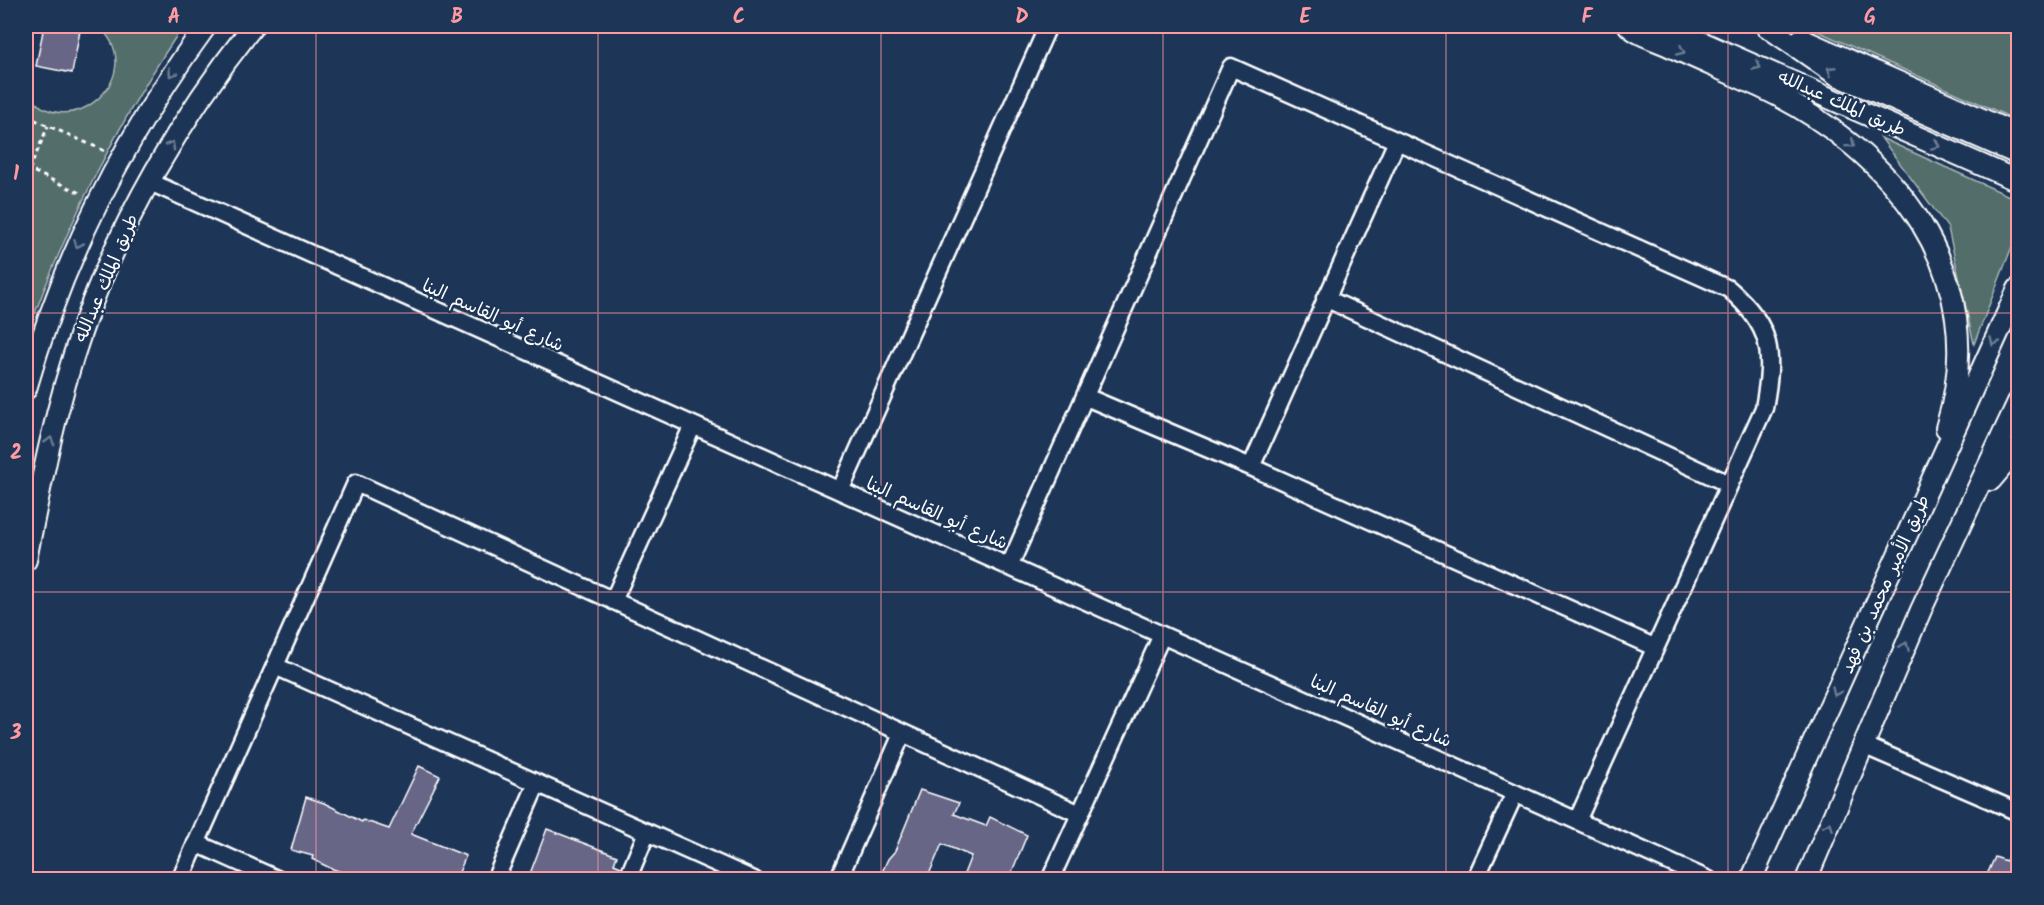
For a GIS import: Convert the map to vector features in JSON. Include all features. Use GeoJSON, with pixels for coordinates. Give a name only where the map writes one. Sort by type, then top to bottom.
{"type":"FeatureCollection","features":[{"type":"Feature","properties":{"kind":"street","name":"طريق الملك عبدالله"},"geometry":{"type":"LineString","coordinates":[[26,389],[52,306],[98,201],[170,76],[206,26]]}},
{"type":"Feature","properties":{"kind":"street","name":"طريق الملك عبدالله"},"geometry":{"type":"LineString","coordinates":[[26,560],[48,451],[83,328],[120,240],[183,124],[253,26]]}},
{"type":"Feature","properties":{"kind":"street"},"geometry":{"type":"LineString","coordinates":[[840,491],[1048,26]]}},
{"type":"Feature","properties":{"kind":"street"},"geometry":{"type":"LineString","coordinates":[[1629,26],[1655,40],[1761,87],[1820,118],[1868,158],[1914,212],[1943,263],[1952,293],[1958,349],[1950,417],[1928,488]]}},
{"type":"Feature","properties":{"kind":"street","name":"طريق الملك عبدالله"},"geometry":{"type":"LineString","coordinates":[[1665,26],[2019,181]]}},
{"type":"Feature","properties":{"kind":"street"},"geometry":{"type":"LineString","coordinates":[[1768,26],[2019,135]]}},
{"type":"Feature","properties":{"kind":"street"},"geometry":{"type":"LineString","coordinates":[[1768,26],[1837,75],[2019,154]]}},
{"type":"Feature","properties":{"kind":"street"},"geometry":{"type":"LineString","coordinates":[[1010,567],[1231,68],[1729,289],[1751,308],[1767,337],[1770,372],[1764,408],[1577,821]]}},
{"type":"Feature","properties":{"kind":"street"},"geometry":{"type":"LineString","coordinates":[[1251,467],[1397,141]]}},
{"type":"Feature","properties":{"kind":"street","name":"شارع أبو القاسم البنا"},"geometry":{"type":"LineString","coordinates":[[150,182],[1708,879]]}},
{"type":"Feature","properties":{"kind":"street","name":"طريق الأمير محمد بن فهد"},"geometry":{"type":"LineString","coordinates":[[1751,879],[2019,289]]}},
{"type":"Feature","properties":{"kind":"street"},"geometry":{"type":"LineString","coordinates":[[1325,298],[1729,484]]}},
{"type":"Feature","properties":{"kind":"street"},"geometry":{"type":"LineString","coordinates":[[1086,398],[1251,467],[1654,647]]}},
{"type":"Feature","properties":{"kind":"street"},"geometry":{"type":"LineString","coordinates":[[1806,879],[1921,610],[2019,402]]}},
{"type":"Feature","properties":{"kind":"street"},"geometry":{"type":"LineString","coordinates":[[613,601],[693,425]]}},
{"type":"Feature","properties":{"kind":"street"},"geometry":{"type":"LineString","coordinates":[[1972,504],[2019,448]]}},
{"type":"Feature","properties":{"kind":"street"},"geometry":{"type":"LineString","coordinates":[[180,879],[356,483],[1080,814]]}},
{"type":"Feature","properties":{"kind":"street"},"geometry":{"type":"LineString","coordinates":[[1050,879],[1162,635]]}},
{"type":"Feature","properties":{"kind":"street"},"geometry":{"type":"LineString","coordinates":[[275,666],[754,879]]}},
{"type":"Feature","properties":{"kind":"street"},"geometry":{"type":"LineString","coordinates":[[838,879],[902,734]]}},
{"type":"Feature","properties":{"kind":"street"},"geometry":{"type":"LineString","coordinates":[[1863,745],[2019,812]]}},
{"type":"Feature","properties":{"kind":"street"},"geometry":{"type":"LineString","coordinates":[[495,879],[537,783]]}},
{"type":"Feature","properties":{"kind":"street"},"geometry":{"type":"LineString","coordinates":[[1474,879],[1515,793]]}},
{"type":"Feature","properties":{"kind":"street"},"geometry":{"type":"LineString","coordinates":[[627,879],[647,832]]}},
{"type":"Feature","properties":{"kind":"street"},"geometry":{"type":"LineString","coordinates":[[196,843],[279,879]]}},
{"type":"Feature","properties":{"kind":"path"},"geometry":{"type":"LineString","coordinates":[[26,116],[121,158]]}},
{"type":"Feature","properties":{"kind":"path"},"geometry":{"type":"LineString","coordinates":[[26,178],[27,169],[48,126]]}},
{"type":"Feature","properties":{"kind":"path"},"geometry":{"type":"LineString","coordinates":[[27,169],[98,201]]}},
{"type":"Feature","properties":{"kind":"green space"},"geometry":{"type":"Polygon","coordinates":[[[98,26],[183,26],[114,138],[94,177],[58,255],[26,338],[26,92],[43,108],[63,113],[82,109],[98,98],[110,83],[116,64],[112,45],[98,26]]]}},
{"type":"Feature","properties":{"kind":"green space"},"geometry":{"type":"Polygon","coordinates":[[[1806,26],[2018,26],[2018,121],[1992,109],[1806,26]]]}},
{"type":"Feature","properties":{"kind":"green space"},"geometry":{"type":"Polygon","coordinates":[[[1881,138],[2018,200],[2018,231],[1974,344],[1948,228],[1881,138]]]}},
{"type":"Feature","properties":{"kind":"building"},"geometry":{"type":"Polygon","coordinates":[[[44,26],[80,31],[72,73],[36,66],[44,26]]]}},
{"type":"Feature","properties":{"kind":"building"},"geometry":{"type":"Polygon","coordinates":[[[419,766],[440,776],[411,834],[466,856],[456,879],[362,879],[330,868],[312,859],[313,856],[291,850],[306,797],[324,803],[362,822],[363,820],[389,829],[419,766]]]}},
{"type":"Feature","properties":{"kind":"building"},"geometry":{"type":"Polygon","coordinates":[[[920,790],[959,803],[954,814],[986,826],[990,817],[1027,835],[1009,879],[962,879],[971,856],[942,844],[927,879],[879,879],[888,859],[895,851],[920,790]]]}},
{"type":"Feature","properties":{"kind":"building"},"geometry":{"type":"Polygon","coordinates":[[[547,829],[617,856],[614,864],[621,867],[617,879],[528,879],[547,829]]]}},
{"type":"Feature","properties":{"kind":"building"},"geometry":{"type":"Polygon","coordinates":[[[2018,832],[2019,879],[1985,879],[1995,857],[2006,861],[2018,832]]]}}]}
